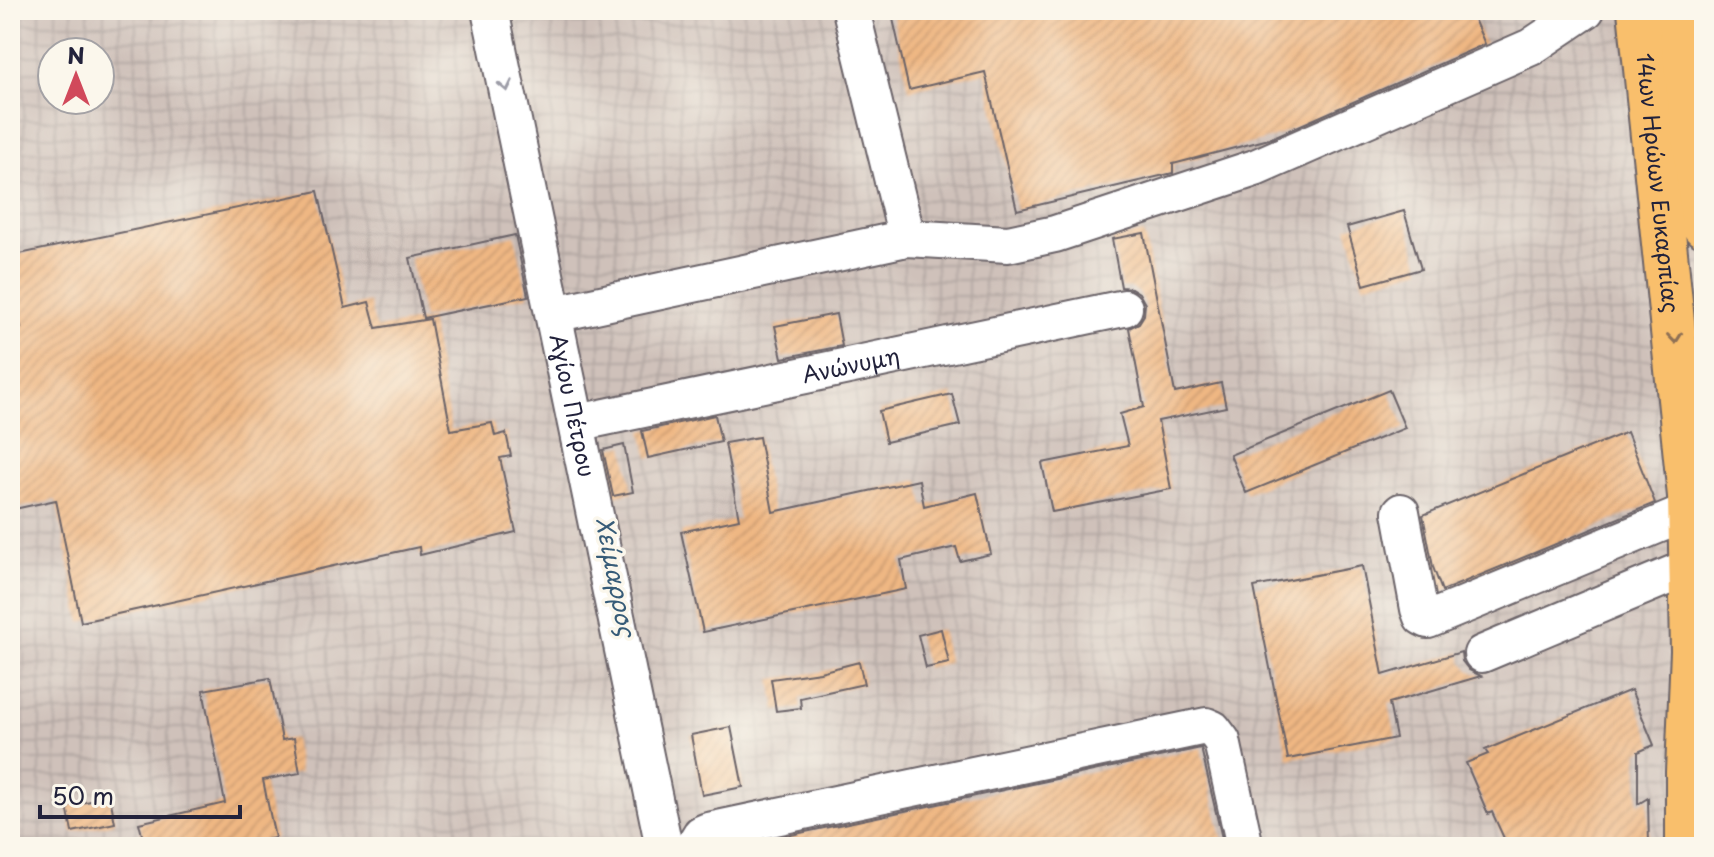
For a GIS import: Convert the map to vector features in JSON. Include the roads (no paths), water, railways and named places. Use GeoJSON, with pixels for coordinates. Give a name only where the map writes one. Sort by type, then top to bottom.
{"type":"FeatureCollection","features":[{"type":"Feature","properties":{"kind":"main road","name":"14ων Ηρώων Ευκαρπίας"},"geometry":{"type":"LineString","coordinates":[[1640,10],[1691,511],[1698,705],[1687,804],[1688,847]]}},
{"type":"Feature","properties":{"kind":"main road","name":"14ων Ηρώων Ευκαρπίας"},"geometry":{"type":"LineString","coordinates":[[1680,10],[1704,225]]}},
{"type":"Feature","properties":{"kind":"street","name":"Αγίου Πέτρου"},"geometry":{"type":"LineString","coordinates":[[490,10],[664,847]]}},
{"type":"Feature","properties":{"kind":"street"},"geometry":{"type":"LineString","coordinates":[[851,10],[907,238]]}},
{"type":"Feature","properties":{"kind":"street"},"geometry":{"type":"LineString","coordinates":[[554,314],[907,238],[1008,244],[1031,241],[1255,168],[1531,47],[1586,10]]}},
{"type":"Feature","properties":{"kind":"street","name":"Ανώνυμη"},"geometry":{"type":"LineString","coordinates":[[577,423],[1124,308]]}},
{"type":"Feature","properties":{"kind":"street"},"geometry":{"type":"LineString","coordinates":[[1401,512],[1419,609],[1422,617],[1428,620],[1691,511]]}},
{"type":"Feature","properties":{"kind":"street"},"geometry":{"type":"LineString","coordinates":[[1482,654],[1692,566]]}},
{"type":"Feature","properties":{"kind":"street"},"geometry":{"type":"LineString","coordinates":[[693,847],[701,834],[708,831],[1206,726],[1213,729],[1222,741],[1245,847]]}},
{"type":"Feature","properties":{"kind":"street"},"geometry":{"type":"LineString","coordinates":[[1678,847],[1687,804]]}},
{"type":"Feature","properties":{"kind":"water label","name":"Χείμαρρος"},"geometry":{"type":"Point","coordinates":[615,577]}}]}
